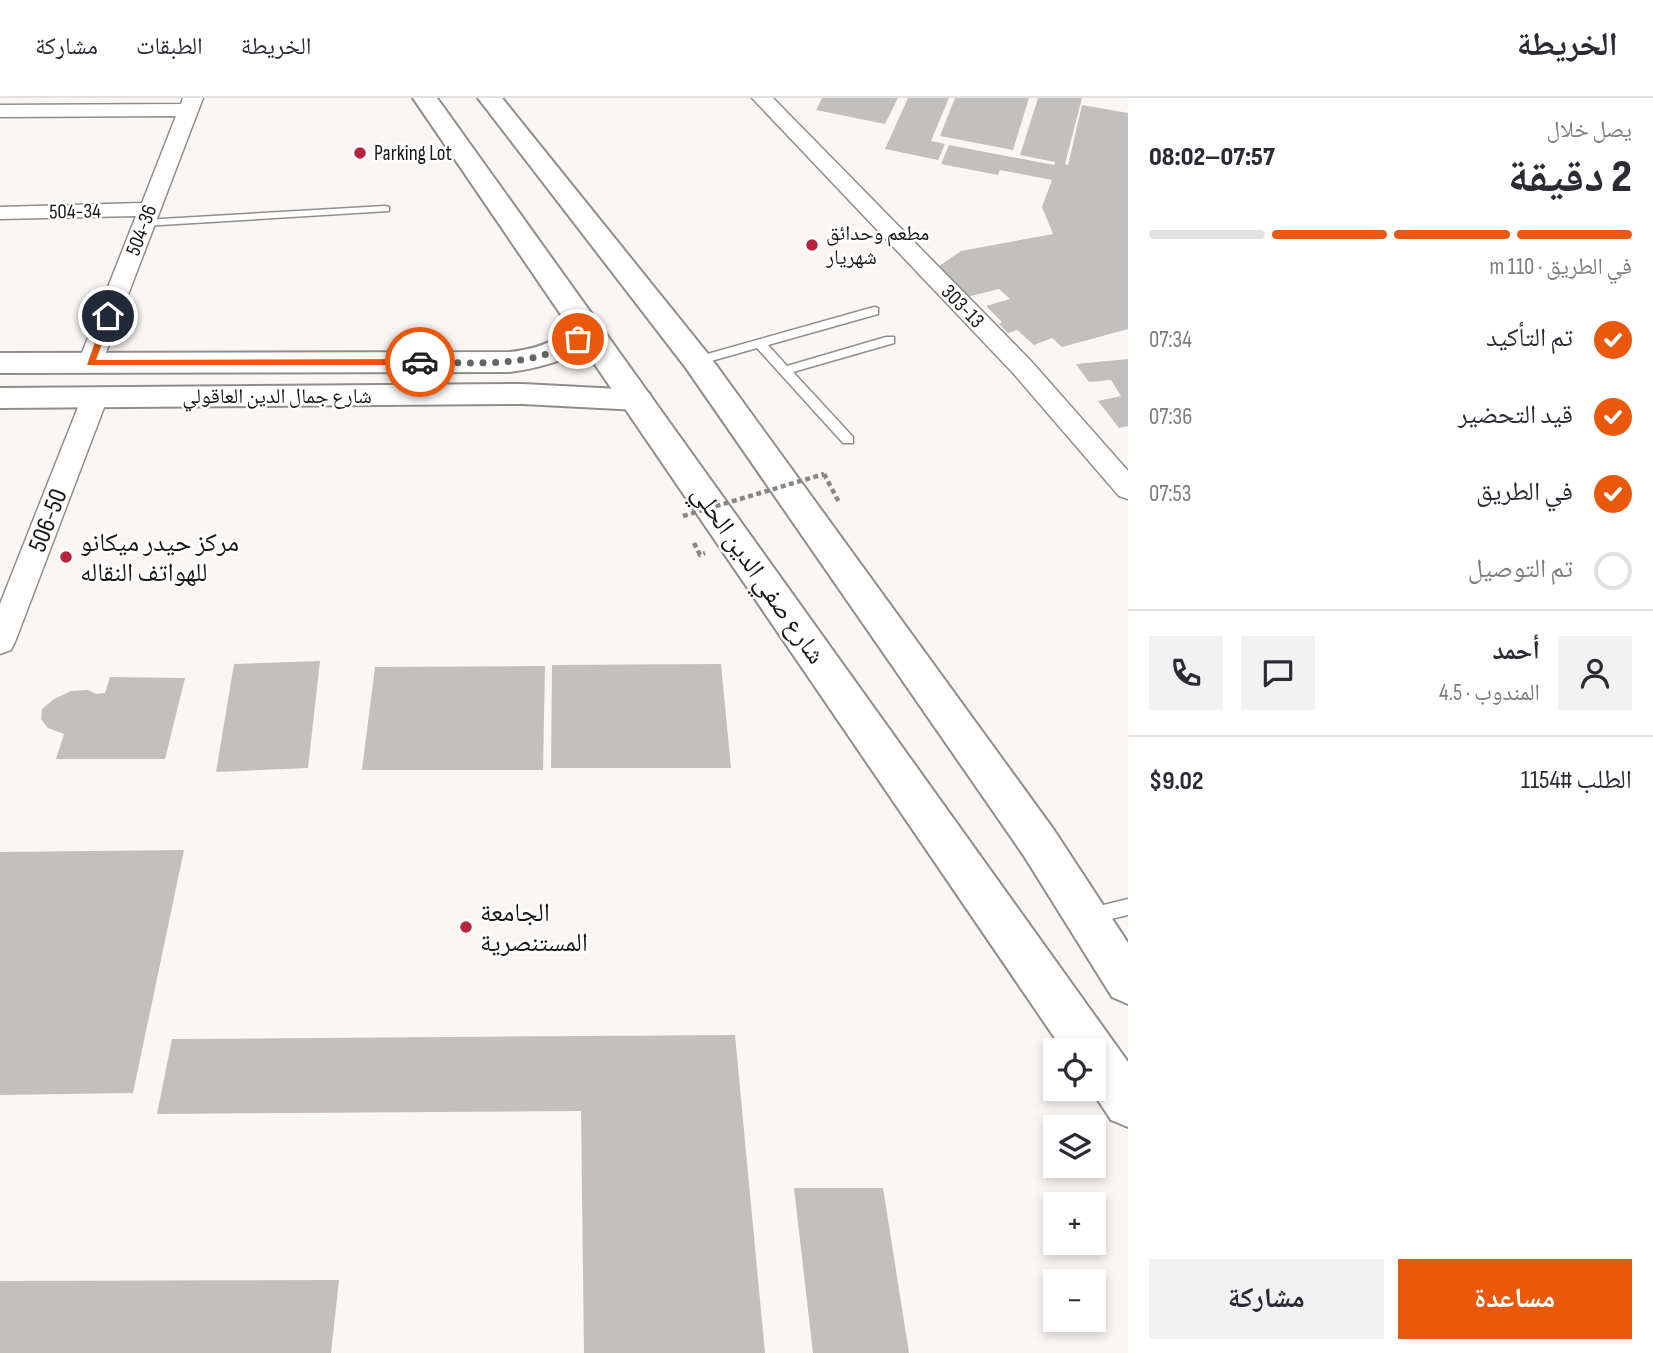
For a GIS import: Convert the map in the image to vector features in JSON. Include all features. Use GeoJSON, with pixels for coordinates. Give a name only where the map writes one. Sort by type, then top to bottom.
{"type":"FeatureCollection","features":[{"type":"Feature","properties":{"kind":"main road","name":"شارع صفي الدين الحلي"},"geometry":{"type":"LineString","coordinates":[[425,98],[1083,1038]]}},
{"type":"Feature","properties":{"kind":"main road"},"geometry":{"type":"LineString","coordinates":[[490,98],[697,361],[1039,843],[1128,982]]}},
{"type":"Feature","properties":{"kind":"main road","name":"شارع جمال الدين العاقولي"},"geometry":{"type":"LineString","coordinates":[[0,363],[529,360],[564,348],[588,328]]}},
{"type":"Feature","properties":{"kind":"main road"},"geometry":{"type":"LineString","coordinates":[[324,395],[329,362]]}},
{"type":"Feature","properties":{"kind":"main road"},"geometry":{"type":"LineString","coordinates":[[418,395],[420,362]]}},
{"type":"Feature","properties":{"kind":"main road","name":"شارع جمال الدين العاقولي"},"geometry":{"type":"LineString","coordinates":[[0,398],[561,395],[638,400]]}},
{"type":"Feature","properties":{"kind":"main road"},"geometry":{"type":"LineString","coordinates":[[1106,1071],[1128,1103]]}},
{"type":"Feature","properties":{"kind":"street","name":"303-13"},"geometry":{"type":"LineString","coordinates":[[762,98],[1022,367],[1128,489]]}},
{"type":"Feature","properties":{"kind":"street"},"geometry":{"type":"LineString","coordinates":[[0,111],[190,104]]}},
{"type":"Feature","properties":{"kind":"street","name":"504-36"},"geometry":{"type":"LineString","coordinates":[[90,363],[190,104]]}},
{"type":"Feature","properties":{"kind":"street","name":"504-34"},"geometry":{"type":"LineString","coordinates":[[0,212],[147,216]]}},
{"type":"Feature","properties":{"kind":"street","name":"506-50"},"geometry":{"type":"LineString","coordinates":[[0,642],[95,397]]}},
{"type":"Feature","properties":{"kind":"lane"},"geometry":{"type":"LineString","coordinates":[[147,216],[386,209]]}},
{"type":"Feature","properties":{"kind":"lane"},"geometry":{"type":"LineString","coordinates":[[697,361],[874,311]]}},
{"type":"Feature","properties":{"kind":"lane"},"geometry":{"type":"LineString","coordinates":[[784,371],[890,340]]}},
{"type":"Feature","properties":{"kind":"lane"},"geometry":{"type":"LineString","coordinates":[[761,344],[848,440]]}},
{"type":"Feature","properties":{"kind":"lane"},"geometry":{"type":"LineString","coordinates":[[1086,917],[1128,907]]}},
{"type":"Feature","properties":{"kind":"path"},"geometry":{"type":"LineString","coordinates":[[683,516],[824,474],[843,510]]}},
{"type":"Feature","properties":{"kind":"building"},"geometry":{"type":"Polygon","coordinates":[[[822,98],[898,98],[885,124],[816,110],[822,98]]]}},
{"type":"Feature","properties":{"kind":"building"},"geometry":{"type":"Polygon","coordinates":[[[908,98],[949,98],[931,141],[945,144],[938,160],[885,149],[908,98]]]}},
{"type":"Feature","properties":{"kind":"building"},"geometry":{"type":"Polygon","coordinates":[[[955,98],[1029,98],[1013,150],[940,136],[955,98]]]}},
{"type":"Feature","properties":{"kind":"building"},"geometry":{"type":"Polygon","coordinates":[[[1038,98],[1082,98],[1065,164],[1068,165],[1082,105],[1128,113],[1128,329],[1062,347],[1052,338],[1034,345],[1017,330],[1008,333],[999,324],[1002,322],[986,306],[1010,299],[999,289],[967,297],[939,266],[961,251],[1053,234],[1042,207],[1052,180],[1000,170],[998,175],[941,164],[949,145],[1054,165],[1055,162],[1020,155],[1038,98]]]}},
{"type":"Feature","properties":{"kind":"building"},"geometry":{"type":"Polygon","coordinates":[[[1128,359],[1128,426],[1119,428],[1098,401],[1121,396],[1111,380],[1089,382],[1076,364],[1128,359]]]}},
{"type":"Feature","properties":{"kind":"building"},"geometry":{"type":"Polygon","coordinates":[[[320,661],[308,768],[216,772],[234,664],[320,661]]]}},
{"type":"Feature","properties":{"kind":"building"},"geometry":{"type":"Polygon","coordinates":[[[721,664],[731,768],[551,768],[552,665],[721,664]]]}},
{"type":"Feature","properties":{"kind":"building"},"geometry":{"type":"Polygon","coordinates":[[[545,666],[543,770],[362,770],[375,667],[545,666]]]}},
{"type":"Feature","properties":{"kind":"building"},"geometry":{"type":"Polygon","coordinates":[[[110,677],[185,678],[165,759],[56,759],[64,734],[48,728],[41,719],[42,709],[54,699],[71,691],[105,693],[110,677]]]}},
{"type":"Feature","properties":{"kind":"building"},"geometry":{"type":"Polygon","coordinates":[[[184,850],[133,1093],[0,1095],[0,852],[184,850]]]}},
{"type":"Feature","properties":{"kind":"building"},"geometry":{"type":"Polygon","coordinates":[[[735,1035],[765,1353],[584,1353],[581,1111],[157,1114],[172,1039],[735,1035]]]}},
{"type":"Feature","properties":{"kind":"building"},"geometry":{"type":"Polygon","coordinates":[[[794,1188],[883,1188],[909,1353],[813,1353],[794,1188]]]}},
{"type":"Feature","properties":{"kind":"building"},"geometry":{"type":"Polygon","coordinates":[[[339,1280],[331,1353],[0,1353],[0,1281],[339,1280]]]}},
{"type":"Feature","properties":{"kind":"way so far"},"geometry":{"type":"LineString","coordinates":[[420,362],[529,360],[548,355],[578,339]]}},
{"type":"Feature","properties":{"kind":"place","name":"Parking Lot"},"geometry":{"type":"Point","coordinates":[360,153]}},
{"type":"Feature","properties":{"kind":"place","name":"مطعم وحدائق شهريار"},"geometry":{"type":"Point","coordinates":[812,245]}},
{"type":"Feature","properties":{"kind":"place","name":"مركز حيدر ميكانو للهواتف النقاله"},"geometry":{"type":"Point","coordinates":[66,557]}},
{"type":"Feature","properties":{"kind":"place","name":"الجامعة المستنصرية"},"geometry":{"type":"Point","coordinates":[466,927]}},
{"type":"Feature","properties":{"kind":"route"},"geometry":{"type":"LineString","coordinates":[[108,316],[90,363],[420,362]]}}]}
